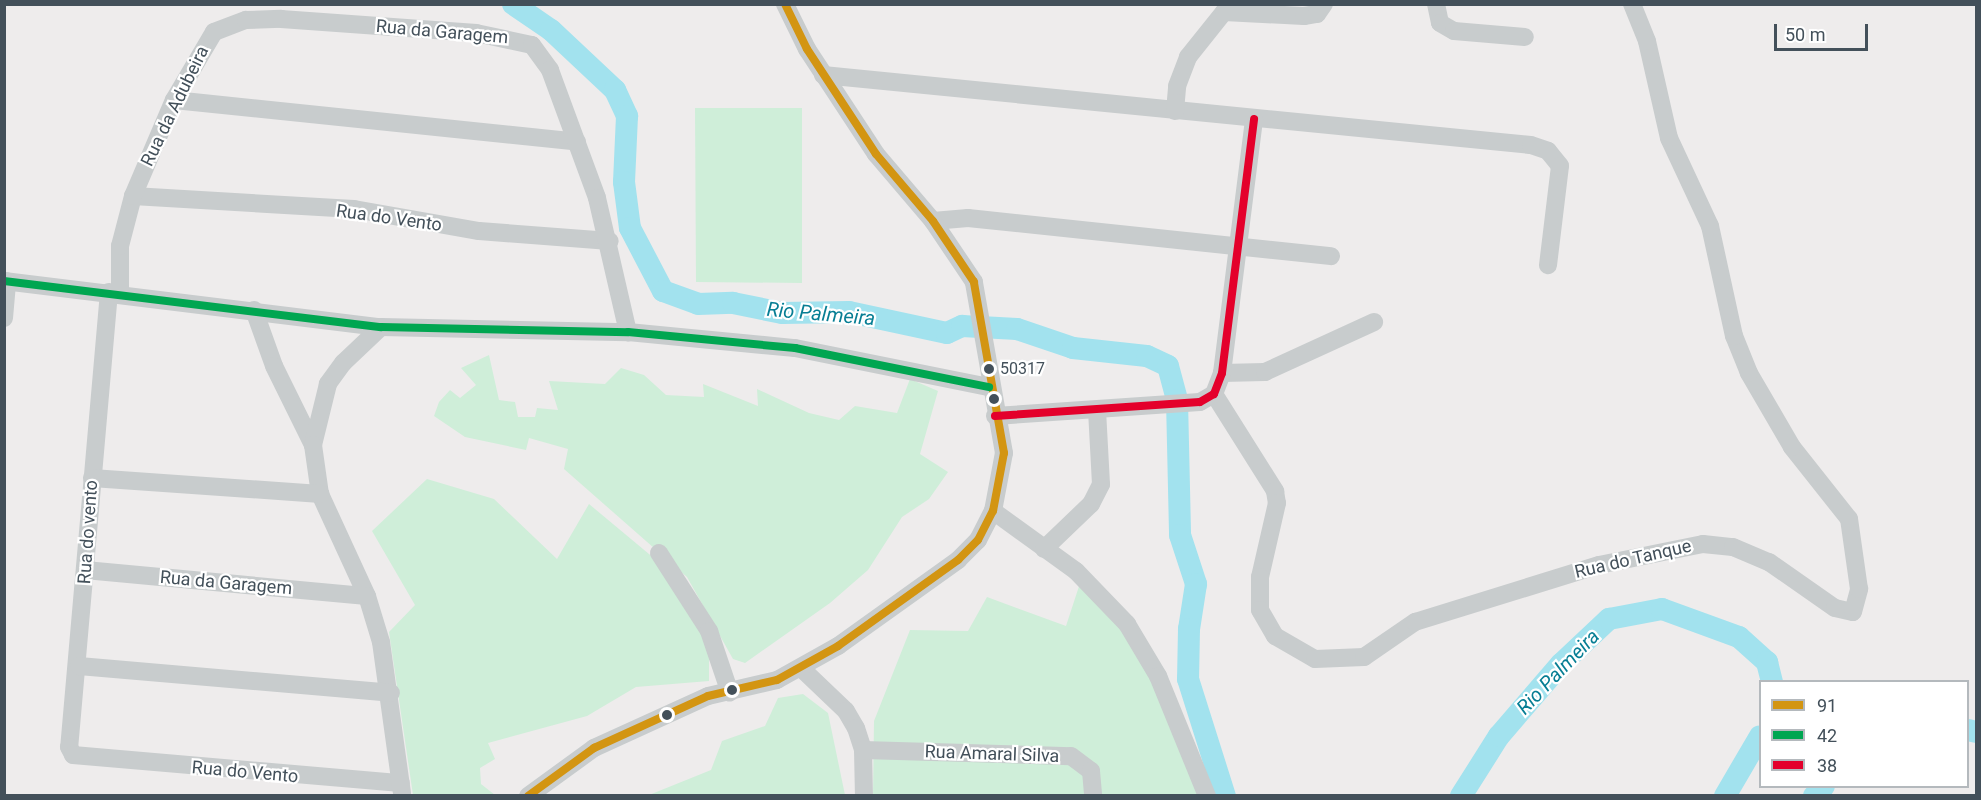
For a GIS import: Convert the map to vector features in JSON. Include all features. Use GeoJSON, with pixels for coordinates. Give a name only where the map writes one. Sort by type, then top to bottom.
{"type":"FeatureCollection","features":[{"type":"Feature","properties":{"kind":"street"},"geometry":{"type":"LineString","coordinates":[[528,795],[594,748],[682,706],[777,680],[801,668],[958,560],[978,540],[993,511],[1004,470],[981,341],[981,322],[974,282],[933,221],[876,154],[823,75],[785,4]]}},
{"type":"Feature","properties":{"kind":"street"},"geometry":{"type":"LineString","coordinates":[[1175,111],[1177,86],[1188,57],[1224,12],[1304,16],[1317,14],[1324,4]]}},
{"type":"Feature","properties":{"kind":"street"},"geometry":{"type":"LineString","coordinates":[[1436,4],[1440,23],[1454,31],[1525,37]]}},
{"type":"Feature","properties":{"kind":"street","name":"Rua do Tanque"},"geometry":{"type":"LineString","coordinates":[[1207,398],[1275,491],[1274,523],[1260,577],[1260,610],[1275,636],[1315,659],[1364,657],[1415,622],[1590,568],[1703,544],[1733,547],[1769,562],[1835,608],[1853,612],[1859,589],[1849,519],[1792,447],[1749,373],[1734,336],[1713,234],[1669,138],[1647,41],[1632,4]]}},
{"type":"Feature","properties":{"kind":"street","name":"Rua da Garagem"},"geometry":{"type":"LineString","coordinates":[[227,25],[281,19],[513,37],[541,52],[577,142],[610,241],[628,332]]}},
{"type":"Feature","properties":{"kind":"street","name":"Rua da Adubeira"},"geometry":{"type":"LineString","coordinates":[[133,196],[174,100],[202,45],[227,25]]}},
{"type":"Feature","properties":{"kind":"street"},"geometry":{"type":"LineString","coordinates":[[823,75],[1548,150],[1560,166],[1548,265]]}},
{"type":"Feature","properties":{"kind":"street"},"geometry":{"type":"LineString","coordinates":[[174,100],[577,142]]}},
{"type":"Feature","properties":{"kind":"street"},"geometry":{"type":"LineString","coordinates":[[995,416],[1097,411],[1207,398],[1222,373],[1254,119]]}},
{"type":"Feature","properties":{"kind":"street"},"geometry":{"type":"LineString","coordinates":[[114,292],[120,246],[133,196]]}},
{"type":"Feature","properties":{"kind":"street","name":"Rua do Vento"},"geometry":{"type":"LineString","coordinates":[[133,196],[354,209],[479,231],[610,241]]}},
{"type":"Feature","properties":{"kind":"street"},"geometry":{"type":"LineString","coordinates":[[933,221],[968,218],[1238,243],[1331,256]]}},
{"type":"Feature","properties":{"kind":"street"},"geometry":{"type":"LineString","coordinates":[[4,318],[6,281],[114,292],[381,327],[628,332],[838,354],[989,387]]}},
{"type":"Feature","properties":{"kind":"street","name":"Rua do vento"},"geometry":{"type":"LineString","coordinates":[[89,758],[73,754],[69,747],[79,666],[92,478],[114,292]]}},
{"type":"Feature","properties":{"kind":"street"},"geometry":{"type":"LineString","coordinates":[[254,310],[274,366],[313,445]]}},
{"type":"Feature","properties":{"kind":"street"},"geometry":{"type":"LineString","coordinates":[[1222,373],[1265,372],[1374,322]]}},
{"type":"Feature","properties":{"kind":"street"},"geometry":{"type":"LineString","coordinates":[[362,795],[395,788],[391,693],[366,596],[320,494],[313,445],[319,407],[328,384],[343,363],[381,327]]}},
{"type":"Feature","properties":{"kind":"street"},"geometry":{"type":"LineString","coordinates":[[1044,549],[1091,504],[1101,484],[1097,411]]}},
{"type":"Feature","properties":{"kind":"street","name":"Rua do Vento"},"geometry":{"type":"LineString","coordinates":[[92,478],[320,494]]}},
{"type":"Feature","properties":{"kind":"street"},"geometry":{"type":"LineString","coordinates":[[993,511],[1044,549],[1108,602],[1142,644],[1207,795]]}},
{"type":"Feature","properties":{"kind":"street"},"geometry":{"type":"LineString","coordinates":[[659,553],[709,631],[730,693]]}},
{"type":"Feature","properties":{"kind":"street","name":"Rua da Garagem"},"geometry":{"type":"LineString","coordinates":[[85,570],[366,596]]}},
{"type":"Feature","properties":{"kind":"street"},"geometry":{"type":"LineString","coordinates":[[79,666],[391,693]]}},
{"type":"Feature","properties":{"kind":"street"},"geometry":{"type":"LineString","coordinates":[[801,668],[846,711],[863,750],[864,795]]}},
{"type":"Feature","properties":{"kind":"street"},"geometry":{"type":"LineString","coordinates":[[545,795],[594,748]]}},
{"type":"Feature","properties":{"kind":"street","name":"Rua Amaral Silva"},"geometry":{"type":"LineString","coordinates":[[863,750],[1071,756],[1091,771],[1094,795]]}},
{"type":"Feature","properties":{"kind":"street","name":"Rua do Vento"},"geometry":{"type":"LineString","coordinates":[[89,758],[395,788]]}},
{"type":"Feature","properties":{"kind":"green space"},"geometry":{"type":"Polygon","coordinates":[[[695,108],[802,108],[802,283],[696,282],[695,108]]]}},
{"type":"Feature","properties":{"kind":"green space"},"geometry":{"type":"Polygon","coordinates":[[[489,355],[499,400],[515,402],[518,417],[535,417],[537,408],[558,410],[549,381],[605,384],[621,368],[644,375],[666,395],[704,397],[703,384],[758,406],[757,389],[809,413],[839,420],[855,406],[897,413],[910,379],[938,391],[920,454],[948,472],[929,499],[902,517],[868,570],[830,603],[745,663],[733,659],[687,577],[564,469],[568,449],[529,438],[526,450],[465,437],[434,416],[439,402],[450,390],[460,398],[476,385],[461,368],[489,355]]]}},
{"type":"Feature","properties":{"kind":"green space"},"geometry":{"type":"Polygon","coordinates":[[[427,479],[494,499],[557,559],[589,504],[655,559],[709,646],[709,681],[636,687],[587,716],[488,743],[495,759],[480,768],[481,784],[495,795],[413,795],[389,632],[415,605],[372,531],[427,479]]]}},
{"type":"Feature","properties":{"kind":"green space"},"geometry":{"type":"Polygon","coordinates":[[[1082,577],[1138,639],[1206,796],[873,796],[874,721],[910,630],[968,631],[987,597],[1066,626],[1082,577]]]}},
{"type":"Feature","properties":{"kind":"green space"},"geometry":{"type":"Polygon","coordinates":[[[803,694],[828,713],[845,795],[649,795],[711,770],[722,741],[765,726],[778,698],[803,694]]]}},
{"type":"Feature","properties":{"kind":"waterway","name":"Rio Palmeira"},"geometry":{"type":"LineString","coordinates":[[513,4],[551,30],[615,90],[627,116],[624,182],[630,228],[663,291],[698,304],[733,303],[782,313],[849,312],[947,333],[962,326],[1017,329],[1073,348],[1147,356],[1168,366],[1177,400],[1180,535],[1196,584],[1189,629],[1188,679],[1225,796]]}},
{"type":"Feature","properties":{"kind":"waterway","name":"Rio Palmeira"},"geometry":{"type":"LineString","coordinates":[[1461,796],[1499,736],[1561,664],[1609,619],[1662,609],[1739,637],[1767,662],[1772,680]]}},
{"type":"Feature","properties":{"kind":"waterway","name":"Rio Palmeira"},"geometry":{"type":"LineString","coordinates":[[1969,730],[1976,732]]}},
{"type":"Feature","properties":{"kind":"waterway","name":"Rio Palmeira"},"geometry":{"type":"LineString","coordinates":[[1725,796],[1759,738]]}},
{"type":"Feature","properties":{"kind":"waterway","name":"Rio Palmeira"},"geometry":{"type":"LineString","coordinates":[[1814,796],[1822,788]]}},
{"type":"Feature","properties":{"kind":"transit line","name":"91"},"geometry":{"type":"LineString","coordinates":[[528,796],[594,748],[708,696],[777,680],[838,646],[958,560],[978,540],[993,511],[1004,453],[974,282],[933,221],[876,154],[807,49],[785,4]]}},
{"type":"Feature","properties":{"kind":"transit line","name":"38"},"geometry":{"type":"LineString","coordinates":[[995,416],[1200,402],[1214,394],[1222,373],[1254,119]]}},
{"type":"Feature","properties":{"kind":"transit line","name":"42"},"geometry":{"type":"LineString","coordinates":[[4,281],[381,327],[628,332],[795,348],[989,387]]}},
{"type":"Feature","properties":{"kind":"place","name":"50317"},"geometry":{"type":"Point","coordinates":[989,369]}}]}
